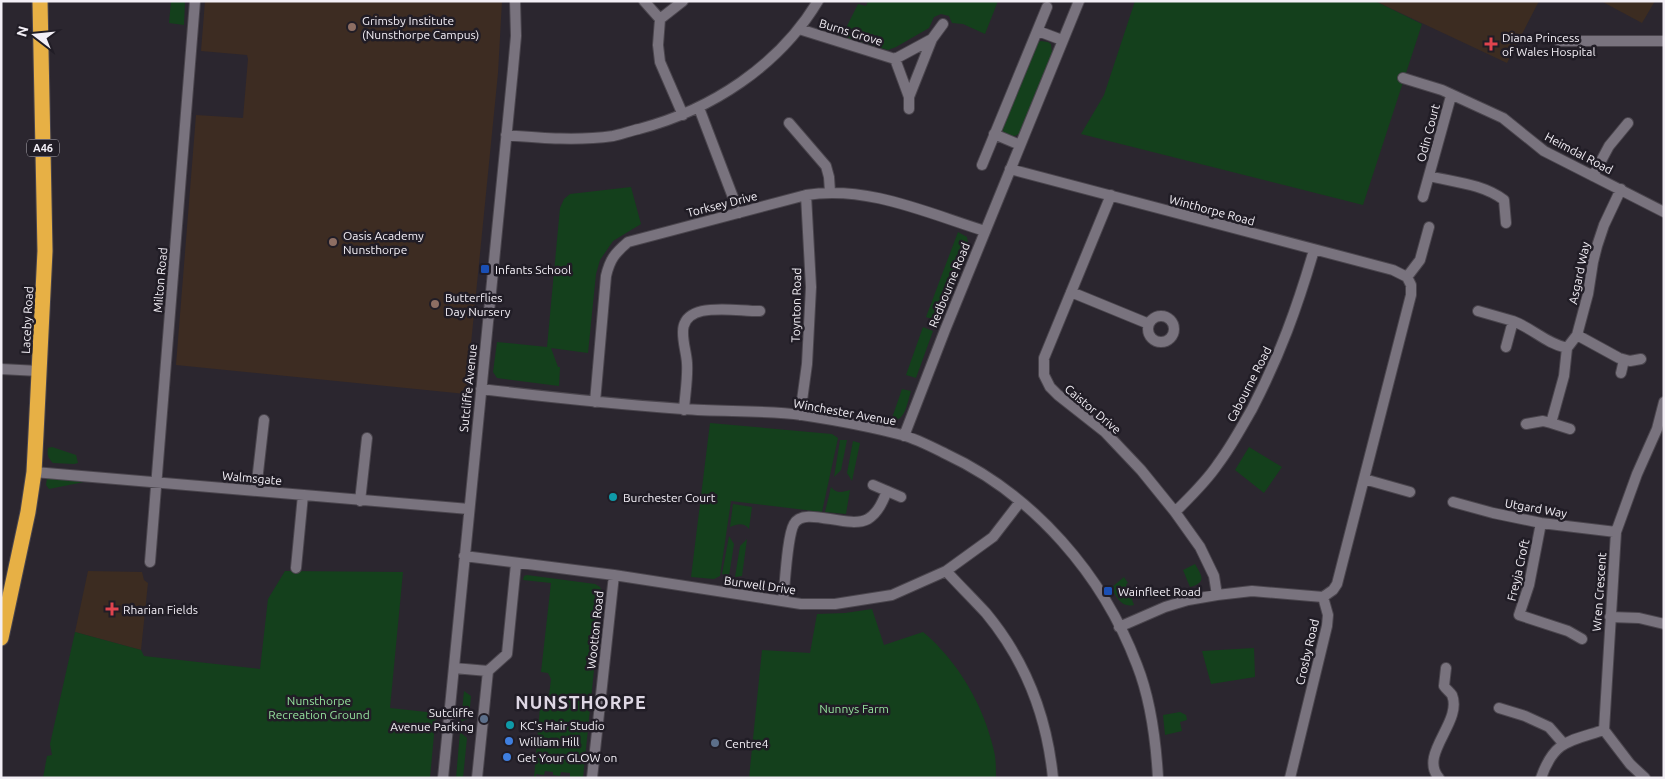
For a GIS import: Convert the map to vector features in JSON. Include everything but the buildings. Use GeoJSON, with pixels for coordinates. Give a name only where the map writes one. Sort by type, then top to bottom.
{"type":"FeatureCollection","features":[{"type":"Feature","properties":{"kind":"highway","name":"Laceby Road"},"geometry":{"type":"LineString","coordinates":[[1,638],[23,539],[34,472],[45,251],[40,1]]}},
{"type":"Feature","properties":{"kind":"street","name":"Milton Road"},"geometry":{"type":"LineString","coordinates":[[150,562],[195,1]]}},
{"type":"Feature","properties":{"kind":"street","name":"Sutcliffe Avenue"},"geometry":{"type":"LineString","coordinates":[[443,778],[516,36],[515,1]]}},
{"type":"Feature","properties":{"kind":"street"},"geometry":{"type":"LineString","coordinates":[[644,1],[660,19],[658,45],[660,62],[683,115]]}},
{"type":"Feature","properties":{"kind":"street"},"geometry":{"type":"LineString","coordinates":[[660,19],[683,1]]}},
{"type":"Feature","properties":{"kind":"street"},"geometry":{"type":"LineString","coordinates":[[506,135],[575,139],[614,136],[660,124],[683,115],[699,108],[748,78],[799,29],[818,1]]}},
{"type":"Feature","properties":{"kind":"street","name":"Redbourne Road"},"geometry":{"type":"LineString","coordinates":[[904,436],[1079,1]]}},
{"type":"Feature","properties":{"kind":"street"},"geometry":{"type":"LineString","coordinates":[[982,165],[1047,7]]}},
{"type":"Feature","properties":{"kind":"street","name":"Burns Grove"},"geometry":{"type":"LineString","coordinates":[[909,97],[932,39],[943,24]]}},
{"type":"Feature","properties":{"kind":"street","name":"Burns Grove"},"geometry":{"type":"LineString","coordinates":[[799,29],[895,59],[932,39]]}},
{"type":"Feature","properties":{"kind":"street"},"geometry":{"type":"LineString","coordinates":[[1038,32],[1062,40]]}},
{"type":"Feature","properties":{"kind":"street"},"geometry":{"type":"LineString","coordinates":[[1559,41],[1664,41]]}},
{"type":"Feature","properties":{"kind":"street","name":"Burns Grove"},"geometry":{"type":"LineString","coordinates":[[895,59],[909,97],[909,110]]}},
{"type":"Feature","properties":{"kind":"street","name":"Heimdal Road"},"geometry":{"type":"LineString","coordinates":[[1404,78],[1442,90],[1451,96],[1503,118],[1544,151],[1664,212]]}},
{"type":"Feature","properties":{"kind":"street","name":"Odin Court"},"geometry":{"type":"LineString","coordinates":[[1423,198],[1451,96]]}},
{"type":"Feature","properties":{"kind":"street"},"geometry":{"type":"LineString","coordinates":[[699,108],[739,213]]}},
{"type":"Feature","properties":{"kind":"street"},"geometry":{"type":"LineString","coordinates":[[789,123],[826,166],[830,192]]}},
{"type":"Feature","properties":{"kind":"street"},"geometry":{"type":"LineString","coordinates":[[1593,176],[1609,146],[1628,123]]}},
{"type":"Feature","properties":{"kind":"street"},"geometry":{"type":"LineString","coordinates":[[994,134],[1020,145]]}},
{"type":"Feature","properties":{"kind":"street","name":"Winthorpe Road"},"geometry":{"type":"LineString","coordinates":[[1010,169],[1393,270],[1407,277]]}},
{"type":"Feature","properties":{"kind":"street","name":"Odin Court"},"geometry":{"type":"LineString","coordinates":[[1429,176],[1481,187],[1496,194],[1504,200],[1506,222]]}},
{"type":"Feature","properties":{"kind":"street","name":"Asgard Way"},"geometry":{"type":"LineString","coordinates":[[1567,348],[1577,335],[1588,294],[1592,262],[1604,225],[1621,190]]}},
{"type":"Feature","properties":{"kind":"street","name":"Torksey Drive"},"geometry":{"type":"LineString","coordinates":[[595,402],[606,276],[609,263],[616,252],[628,242],[806,195],[830,192],[884,198],[985,231]]}},
{"type":"Feature","properties":{"kind":"street","name":"Toynton Road"},"geometry":{"type":"LineString","coordinates":[[800,415],[807,364],[811,287],[806,195]]}},
{"type":"Feature","properties":{"kind":"street","name":"Caistor Drive"},"geometry":{"type":"LineString","coordinates":[[1111,195],[1044,358],[1043,367],[1046,381],[1058,395],[1105,432],[1141,470],[1200,547],[1214,576],[1217,594]]}},
{"type":"Feature","properties":{"kind":"street"},"geometry":{"type":"LineString","coordinates":[[1120,627],[1165,608],[1192,599],[1217,594],[1252,592],[1323,597],[1333,590],[1337,584],[1411,295],[1411,285],[1407,277],[1420,260],[1428,227]]}},
{"type":"Feature","properties":{"kind":"street","name":"Cabourne Road"},"geometry":{"type":"LineString","coordinates":[[1174,512],[1218,465],[1243,425],[1286,338],[1314,250]]}},
{"type":"Feature","properties":{"kind":"street"},"geometry":{"type":"LineString","coordinates":[[1072,292],[1149,324]]}},
{"type":"Feature","properties":{"kind":"street"},"geometry":{"type":"LineString","coordinates":[[684,410],[687,363],[681,334],[685,323],[690,317],[701,311],[760,311]]}},
{"type":"Feature","properties":{"kind":"street"},"geometry":{"type":"LineString","coordinates":[[1478,311],[1526,326],[1549,343],[1567,348],[1564,376],[1551,423]]}},
{"type":"Feature","properties":{"kind":"street"},"geometry":{"type":"LineString","coordinates":[[1506,347],[1513,321]]}},
{"type":"Feature","properties":{"kind":"street"},"geometry":{"type":"LineString","coordinates":[[1577,335],[1624,360],[1641,359]]}},
{"type":"Feature","properties":{"kind":"street"},"geometry":{"type":"LineString","coordinates":[[1621,373],[1624,360]]}},
{"type":"Feature","properties":{"kind":"street"},"geometry":{"type":"LineString","coordinates":[[1,369],[39,371]]}},
{"type":"Feature","properties":{"kind":"street","name":"Winchester Avenue"},"geometry":{"type":"LineString","coordinates":[[480,390],[684,410],[800,415],[854,424],[904,436],[960,460],[992,480],[1051,529],[1078,559],[1101,592],[1138,666],[1148,703],[1158,778]]}},
{"type":"Feature","properties":{"kind":"street","name":"Wren Crescent"},"geometry":{"type":"LineString","coordinates":[[1604,730],[1616,532],[1637,474],[1657,429],[1664,402]]}},
{"type":"Feature","properties":{"kind":"street"},"geometry":{"type":"LineString","coordinates":[[256,490],[264,420]]}},
{"type":"Feature","properties":{"kind":"street"},"geometry":{"type":"LineString","coordinates":[[1526,424],[1543,421],[1570,429]]}},
{"type":"Feature","properties":{"kind":"street"},"geometry":{"type":"LineString","coordinates":[[360,501],[367,438]]}},
{"type":"Feature","properties":{"kind":"street","name":"Walmsgate"},"geometry":{"type":"LineString","coordinates":[[34,472],[468,510]]}},
{"type":"Feature","properties":{"kind":"street"},"geometry":{"type":"LineString","coordinates":[[1364,479],[1410,492]]}},
{"type":"Feature","properties":{"kind":"street"},"geometry":{"type":"LineString","coordinates":[[873,485],[901,497]]}},
{"type":"Feature","properties":{"kind":"street"},"geometry":{"type":"LineString","coordinates":[[783,601],[792,531],[797,520],[809,516],[845,522],[867,520],[878,510],[887,491]]}},
{"type":"Feature","properties":{"kind":"street"},"geometry":{"type":"LineString","coordinates":[[296,568],[303,495]]}},
{"type":"Feature","properties":{"kind":"street","name":"Burwell Drive"},"geometry":{"type":"LineString","coordinates":[[464,556],[614,575],[783,601],[815,605],[834,604],[892,595],[946,571],[993,536],[1020,502]]}},
{"type":"Feature","properties":{"kind":"street","name":"Utgard Way"},"geometry":{"type":"LineString","coordinates":[[1453,502],[1541,524],[1616,532]]}},
{"type":"Feature","properties":{"kind":"street","name":"Freyja Croft"},"geometry":{"type":"LineString","coordinates":[[1541,524],[1529,585],[1520,615],[1568,631],[1582,639]]}},
{"type":"Feature","properties":{"kind":"street"},"geometry":{"type":"LineString","coordinates":[[477,778],[488,671],[506,654],[516,564]]}},
{"type":"Feature","properties":{"kind":"street"},"geometry":{"type":"LineString","coordinates":[[946,571],[991,620],[1010,646],[1029,682],[1043,721],[1053,778]]}},
{"type":"Feature","properties":{"kind":"street","name":"Wootton Road"},"geometry":{"type":"LineString","coordinates":[[592,778],[614,575]]}},
{"type":"Feature","properties":{"kind":"street","name":"Crosby Road"},"geometry":{"type":"LineString","coordinates":[[1290,778],[1327,626],[1328,615],[1323,597]]}},
{"type":"Feature","properties":{"kind":"street"},"geometry":{"type":"LineString","coordinates":[[1610,617],[1639,618],[1664,624]]}},
{"type":"Feature","properties":{"kind":"street"},"geometry":{"type":"LineString","coordinates":[[454,668],[488,671]]}},
{"type":"Feature","properties":{"kind":"street"},"geometry":{"type":"LineString","coordinates":[[1439,778],[1433,770],[1433,761],[1448,725],[1453,704],[1452,696],[1444,686],[1446,668]]}},
{"type":"Feature","properties":{"kind":"street"},"geometry":{"type":"LineString","coordinates":[[1499,708],[1525,716],[1549,727],[1563,743]]}},
{"type":"Feature","properties":{"kind":"street"},"geometry":{"type":"LineString","coordinates":[[1541,778],[1547,760],[1563,743],[1604,730],[1630,764],[1645,778]]}},
{"type":"Feature","properties":{"kind":"shaded area","name":"Oasis Academy Nunsthorpe"},"geometry":{"type":"Polygon","coordinates":[[[205,1],[502,1],[498,73],[466,394],[176,365],[196,115],[243,118],[248,59],[247,55],[201,51],[205,1]]]}},
{"type":"Feature","properties":{"kind":"shaded area","name":"Diana Princess of Wales Hospital"},"geometry":{"type":"Polygon","coordinates":[[[1375,1],[1539,1],[1507,63],[1375,1]]]}},
{"type":"Feature","properties":{"kind":"shaded area","name":"Diana Princess of Wales Hospital"},"geometry":{"type":"Polygon","coordinates":[[[1601,1],[1655,1],[1642,23],[1601,1]]]}},
{"type":"Feature","properties":{"kind":"shaded area","name":"Rharian Fields"},"geometry":{"type":"Polygon","coordinates":[[[88,571],[142,572],[144,580],[148,583],[141,650],[75,632],[88,571]]]}},
{"type":"Feature","properties":{"kind":"green space"},"geometry":{"type":"Polygon","coordinates":[[[171,1],[185,1],[184,25],[169,23],[171,1]]]}},
{"type":"Feature","properties":{"kind":"green space"},"geometry":{"type":"Polygon","coordinates":[[[868,1],[998,1],[985,34],[963,24],[952,23],[949,16],[941,14],[934,17],[929,28],[888,50],[842,36],[858,4],[866,6],[868,1]]]}},
{"type":"Feature","properties":{"kind":"green space"},"geometry":{"type":"Polygon","coordinates":[[[1135,1],[1375,1],[1422,24],[1363,205],[1081,134],[1104,95],[1135,1]]]}},
{"type":"Feature","properties":{"kind":"green space"},"geometry":{"type":"Polygon","coordinates":[[[1041,41],[1051,44],[1052,53],[1019,134],[1012,137],[1003,132],[1002,129],[1036,43],[1041,41]]]}},
{"type":"Feature","properties":{"kind":"green space"},"geometry":{"type":"Polygon","coordinates":[[[631,187],[641,224],[613,241],[600,260],[596,274],[588,353],[551,348],[558,367],[560,367],[559,386],[497,378],[493,372],[497,342],[547,347],[560,208],[564,199],[570,194],[631,187]]]}},
{"type":"Feature","properties":{"kind":"green space"},"geometry":{"type":"Polygon","coordinates":[[[958,232],[967,237],[968,243],[937,321],[926,317],[958,232]]]}},
{"type":"Feature","properties":{"kind":"green space"},"geometry":{"type":"Polygon","coordinates":[[[923,327],[933,331],[916,378],[906,375],[923,327]]]}},
{"type":"Feature","properties":{"kind":"green space"},"geometry":{"type":"Polygon","coordinates":[[[902,389],[911,391],[907,406],[900,418],[891,421],[902,389]]]}},
{"type":"Feature","properties":{"kind":"green space"},"geometry":{"type":"Polygon","coordinates":[[[710,423],[832,434],[838,438],[822,512],[731,501],[720,576],[714,579],[691,577],[710,423]]]}},
{"type":"Feature","properties":{"kind":"green space"},"geometry":{"type":"Polygon","coordinates":[[[840,440],[847,440],[841,470],[834,477],[840,440]]]}},
{"type":"Feature","properties":{"kind":"green space"},"geometry":{"type":"Polygon","coordinates":[[[853,441],[860,443],[852,481],[847,473],[853,441]]]}},
{"type":"Feature","properties":{"kind":"green space"},"geometry":{"type":"Polygon","coordinates":[[[52,447],[76,455],[78,463],[53,463],[48,453],[48,448],[52,447]]]}},
{"type":"Feature","properties":{"kind":"green space"},"geometry":{"type":"Polygon","coordinates":[[[1249,447],[1282,467],[1264,493],[1235,470],[1249,447]]]}},
{"type":"Feature","properties":{"kind":"green space"},"geometry":{"type":"Polygon","coordinates":[[[47,478],[86,479],[84,482],[49,489],[46,485],[47,478]]]}},
{"type":"Feature","properties":{"kind":"green space"},"geometry":{"type":"Polygon","coordinates":[[[831,487],[837,492],[850,490],[846,514],[825,512],[831,487]]]}},
{"type":"Feature","properties":{"kind":"green space"},"geometry":{"type":"Polygon","coordinates":[[[733,504],[752,507],[749,529],[743,524],[730,527],[733,504]]]}},
{"type":"Feature","properties":{"kind":"green space"},"geometry":{"type":"Polygon","coordinates":[[[729,536],[734,544],[729,576],[722,574],[729,536]]]}},
{"type":"Feature","properties":{"kind":"green space"},"geometry":{"type":"Polygon","coordinates":[[[747,539],[742,576],[735,577],[740,546],[747,539]]]}},
{"type":"Feature","properties":{"kind":"green space"},"geometry":{"type":"Polygon","coordinates":[[[1195,564],[1202,578],[1199,583],[1190,587],[1183,570],[1195,564]]]}},
{"type":"Feature","properties":{"kind":"green space","name":"Nunsthorpe Recreation Ground"},"geometry":{"type":"Polygon","coordinates":[[[285,571],[403,572],[390,708],[436,713],[430,778],[43,778],[47,756],[52,755],[50,744],[75,632],[141,650],[144,656],[260,669],[268,599],[285,571]]]}},
{"type":"Feature","properties":{"kind":"green space"},"geometry":{"type":"Polygon","coordinates":[[[524,576],[595,584],[602,591],[583,778],[570,777],[570,773],[561,772],[560,776],[553,775],[553,772],[545,771],[544,775],[536,774],[536,778],[534,778],[541,695],[549,696],[551,679],[548,673],[541,672],[551,583],[523,580],[524,576]]]}},
{"type":"Feature","properties":{"kind":"green space"},"geometry":{"type":"Polygon","coordinates":[[[1124,577],[1128,583],[1126,584],[1134,605],[1130,606],[1123,603],[1117,598],[1111,588],[1124,577]]]}},
{"type":"Feature","properties":{"kind":"green space","name":"Nunnys Farm"},"geometry":{"type":"Polygon","coordinates":[[[872,609],[884,645],[923,632],[947,656],[968,686],[984,718],[995,757],[996,778],[749,778],[762,650],[810,653],[817,614],[845,613],[872,609]]]}},
{"type":"Feature","properties":{"kind":"green space"},"geometry":{"type":"Polygon","coordinates":[[[1254,648],[1255,677],[1211,684],[1202,651],[1254,648]]]}},
{"type":"Feature","properties":{"kind":"green space"},"geometry":{"type":"Polygon","coordinates":[[[464,691],[471,696],[469,718],[461,722],[464,691]]]}},
{"type":"Feature","properties":{"kind":"green space"},"geometry":{"type":"Polygon","coordinates":[[[1180,712],[1186,715],[1187,720],[1180,722],[1182,731],[1165,735],[1163,715],[1180,712]]]}},
{"type":"Feature","properties":{"kind":"green space"},"geometry":{"type":"Polygon","coordinates":[[[460,732],[467,738],[463,778],[456,778],[460,732]]]}},
{"type":"Feature","properties":{"kind":"place","name":"Grimsby Institute (Nunsthorpe Campus)"},"geometry":{"type":"Point","coordinates":[352,27]}},
{"type":"Feature","properties":{"kind":"place","name":"Diana Princess of Wales Hospital"},"geometry":{"type":"Point","coordinates":[1491,44]}},
{"type":"Feature","properties":{"kind":"place","name":"Oasis Academy Nunsthorpe"},"geometry":{"type":"Point","coordinates":[333,242]}},
{"type":"Feature","properties":{"kind":"place","name":"Infants School"},"geometry":{"type":"Point","coordinates":[485,269]}},
{"type":"Feature","properties":{"kind":"place","name":"Butterflies Day Nursery"},"geometry":{"type":"Point","coordinates":[435,304]}},
{"type":"Feature","properties":{"kind":"place","name":"Burchester Court"},"geometry":{"type":"Point","coordinates":[613,497]}},
{"type":"Feature","properties":{"kind":"place","name":"Wainfleet Road"},"geometry":{"type":"Point","coordinates":[1108,591]}},
{"type":"Feature","properties":{"kind":"place","name":"Rharian Fields"},"geometry":{"type":"Point","coordinates":[112,609]}},
{"type":"Feature","properties":{"kind":"place","name":"Sutcliffe Avenue Parking"},"geometry":{"type":"Point","coordinates":[484,719]}},
{"type":"Feature","properties":{"kind":"place","name":"KC's Hair Studio"},"geometry":{"type":"Point","coordinates":[510,725]}},
{"type":"Feature","properties":{"kind":"place","name":"William Hill"},"geometry":{"type":"Point","coordinates":[509,741]}},
{"type":"Feature","properties":{"kind":"place","name":"Centre4"},"geometry":{"type":"Point","coordinates":[715,743]}},
{"type":"Feature","properties":{"kind":"place","name":"Get Your GLOW on"},"geometry":{"type":"Point","coordinates":[507,757]}},
{"type":"Feature","properties":{"kind":"district","name":"NUNSTHORPE"},"geometry":{"type":"Point","coordinates":[581,702]}}]}
